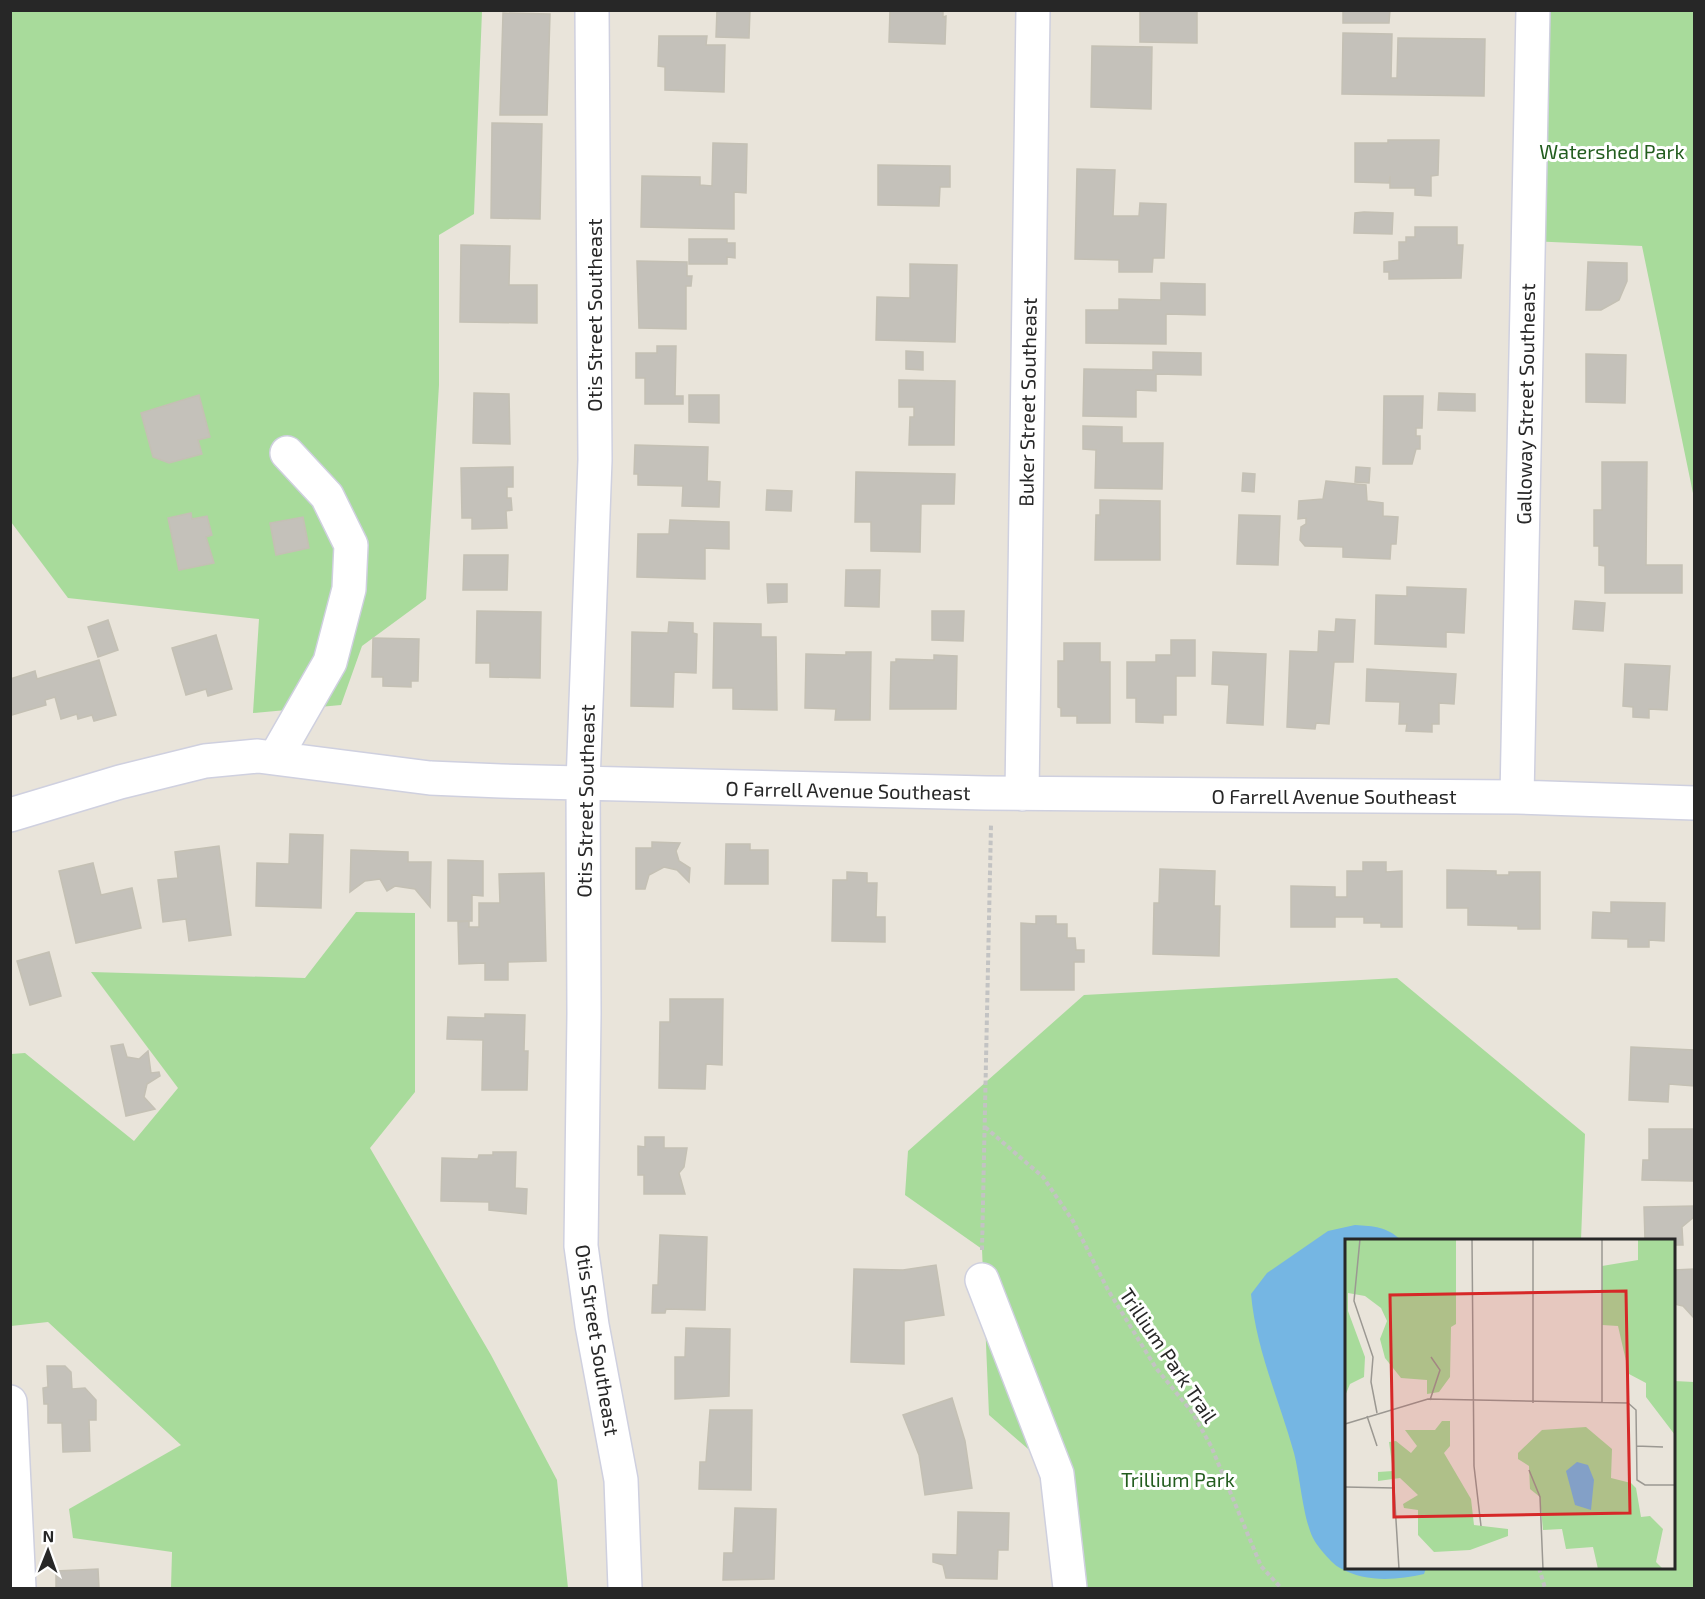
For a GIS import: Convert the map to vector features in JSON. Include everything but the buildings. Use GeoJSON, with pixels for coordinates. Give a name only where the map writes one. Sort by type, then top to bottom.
{"type":"FeatureCollection","features":[{"type":"Feature","properties":{"kind":"street","name":"Otis Street Southeast"},"geometry":{"type":"LineString","coordinates":[[592,10],[595,460],[583,783],[584,1014],[581,1246],[592,1325],[621,1480],[626,1588]]}},
{"type":"Feature","properties":{"kind":"street","name":"Buker Street Southeast"},"geometry":{"type":"LineString","coordinates":[[1022,794],[1033,10]]}},
{"type":"Feature","properties":{"kind":"street","name":"Galloway Street Southeast"},"geometry":{"type":"LineString","coordinates":[[1517,797],[1533,10]]}},
{"type":"Feature","properties":{"kind":"street"},"geometry":{"type":"LineString","coordinates":[[275,758],[330,662],[349,589],[351,545],[327,496],[287,453]]}},
{"type":"Feature","properties":{"kind":"street","name":"O Farrell Avenue Southeast"},"geometry":{"type":"LineString","coordinates":[[10,815],[120,782],[205,761],[258,756],[430,778],[1022,794],[1517,797],[1695,803]]}},
{"type":"Feature","properties":{"kind":"street"},"geometry":{"type":"LineString","coordinates":[[982,1280],[1057,1474],[1071,1588]]}},
{"type":"Feature","properties":{"kind":"street"},"geometry":{"type":"LineString","coordinates":[[10,1402],[19,1588]]}},
{"type":"Feature","properties":{"kind":"path"},"geometry":{"type":"LineString","coordinates":[[982,1280],[991,815]]}},
{"type":"Feature","properties":{"kind":"path","name":"Trillium Park Trail"},"geometry":{"type":"LineString","coordinates":[[985,1126],[1042,1177],[1073,1221],[1108,1290],[1156,1368],[1192,1412],[1211,1446],[1261,1566],[1281,1588]]}},
{"type":"Feature","properties":{"kind":"path"},"geometry":{"type":"LineString","coordinates":[[1539,1569],[1545,1588]]}},
{"type":"Feature","properties":{"kind":"green space"},"geometry":{"type":"Polygon","coordinates":[[[11,11],[482,11],[474,214],[439,235],[439,385],[426,599],[362,646],[341,705],[253,713],[259,619],[68,598],[11,522],[11,11]]]}},
{"type":"Feature","properties":{"kind":"green space","name":"Watershed Park"},"geometry":{"type":"Polygon","coordinates":[[[1533,11],[1694,11],[1694,498],[1642,246],[1529,241],[1533,11]]]}},
{"type":"Feature","properties":{"kind":"green space"},"geometry":{"type":"Polygon","coordinates":[[[356,912],[415,913],[415,1092],[370,1148],[491,1355],[557,1480],[568,1588],[171,1588],[172,1552],[73,1538],[69,1509],[181,1445],[48,1322],[11,1326],[11,1054],[25,1053],[134,1141],[178,1088],[91,972],[305,978],[356,912]]]}},
{"type":"Feature","properties":{"kind":"green space","name":"Trillium Park"},"geometry":{"type":"Polygon","coordinates":[[[1397,978],[1585,1134],[1581,1239],[1345,1239],[1345,1569],[1675,1569],[1675,1381],[1694,1382],[1694,1588],[1071,1588],[1057,1474],[989,1415],[982,1249],[905,1195],[908,1151],[1084,995],[1397,978]]]}},
{"type":"Feature","properties":{"kind":"water"},"geometry":{"type":"Polygon","coordinates":[[[1355,1225],[1368,1226],[1391,1232],[1400,1239],[1345,1239],[1345,1569],[1426,1569],[1424,1574],[1382,1579],[1350,1573],[1333,1563],[1321,1550],[1313,1538],[1307,1520],[1294,1453],[1263,1355],[1251,1294],[1267,1273],[1328,1231],[1355,1225]]]}}]}
